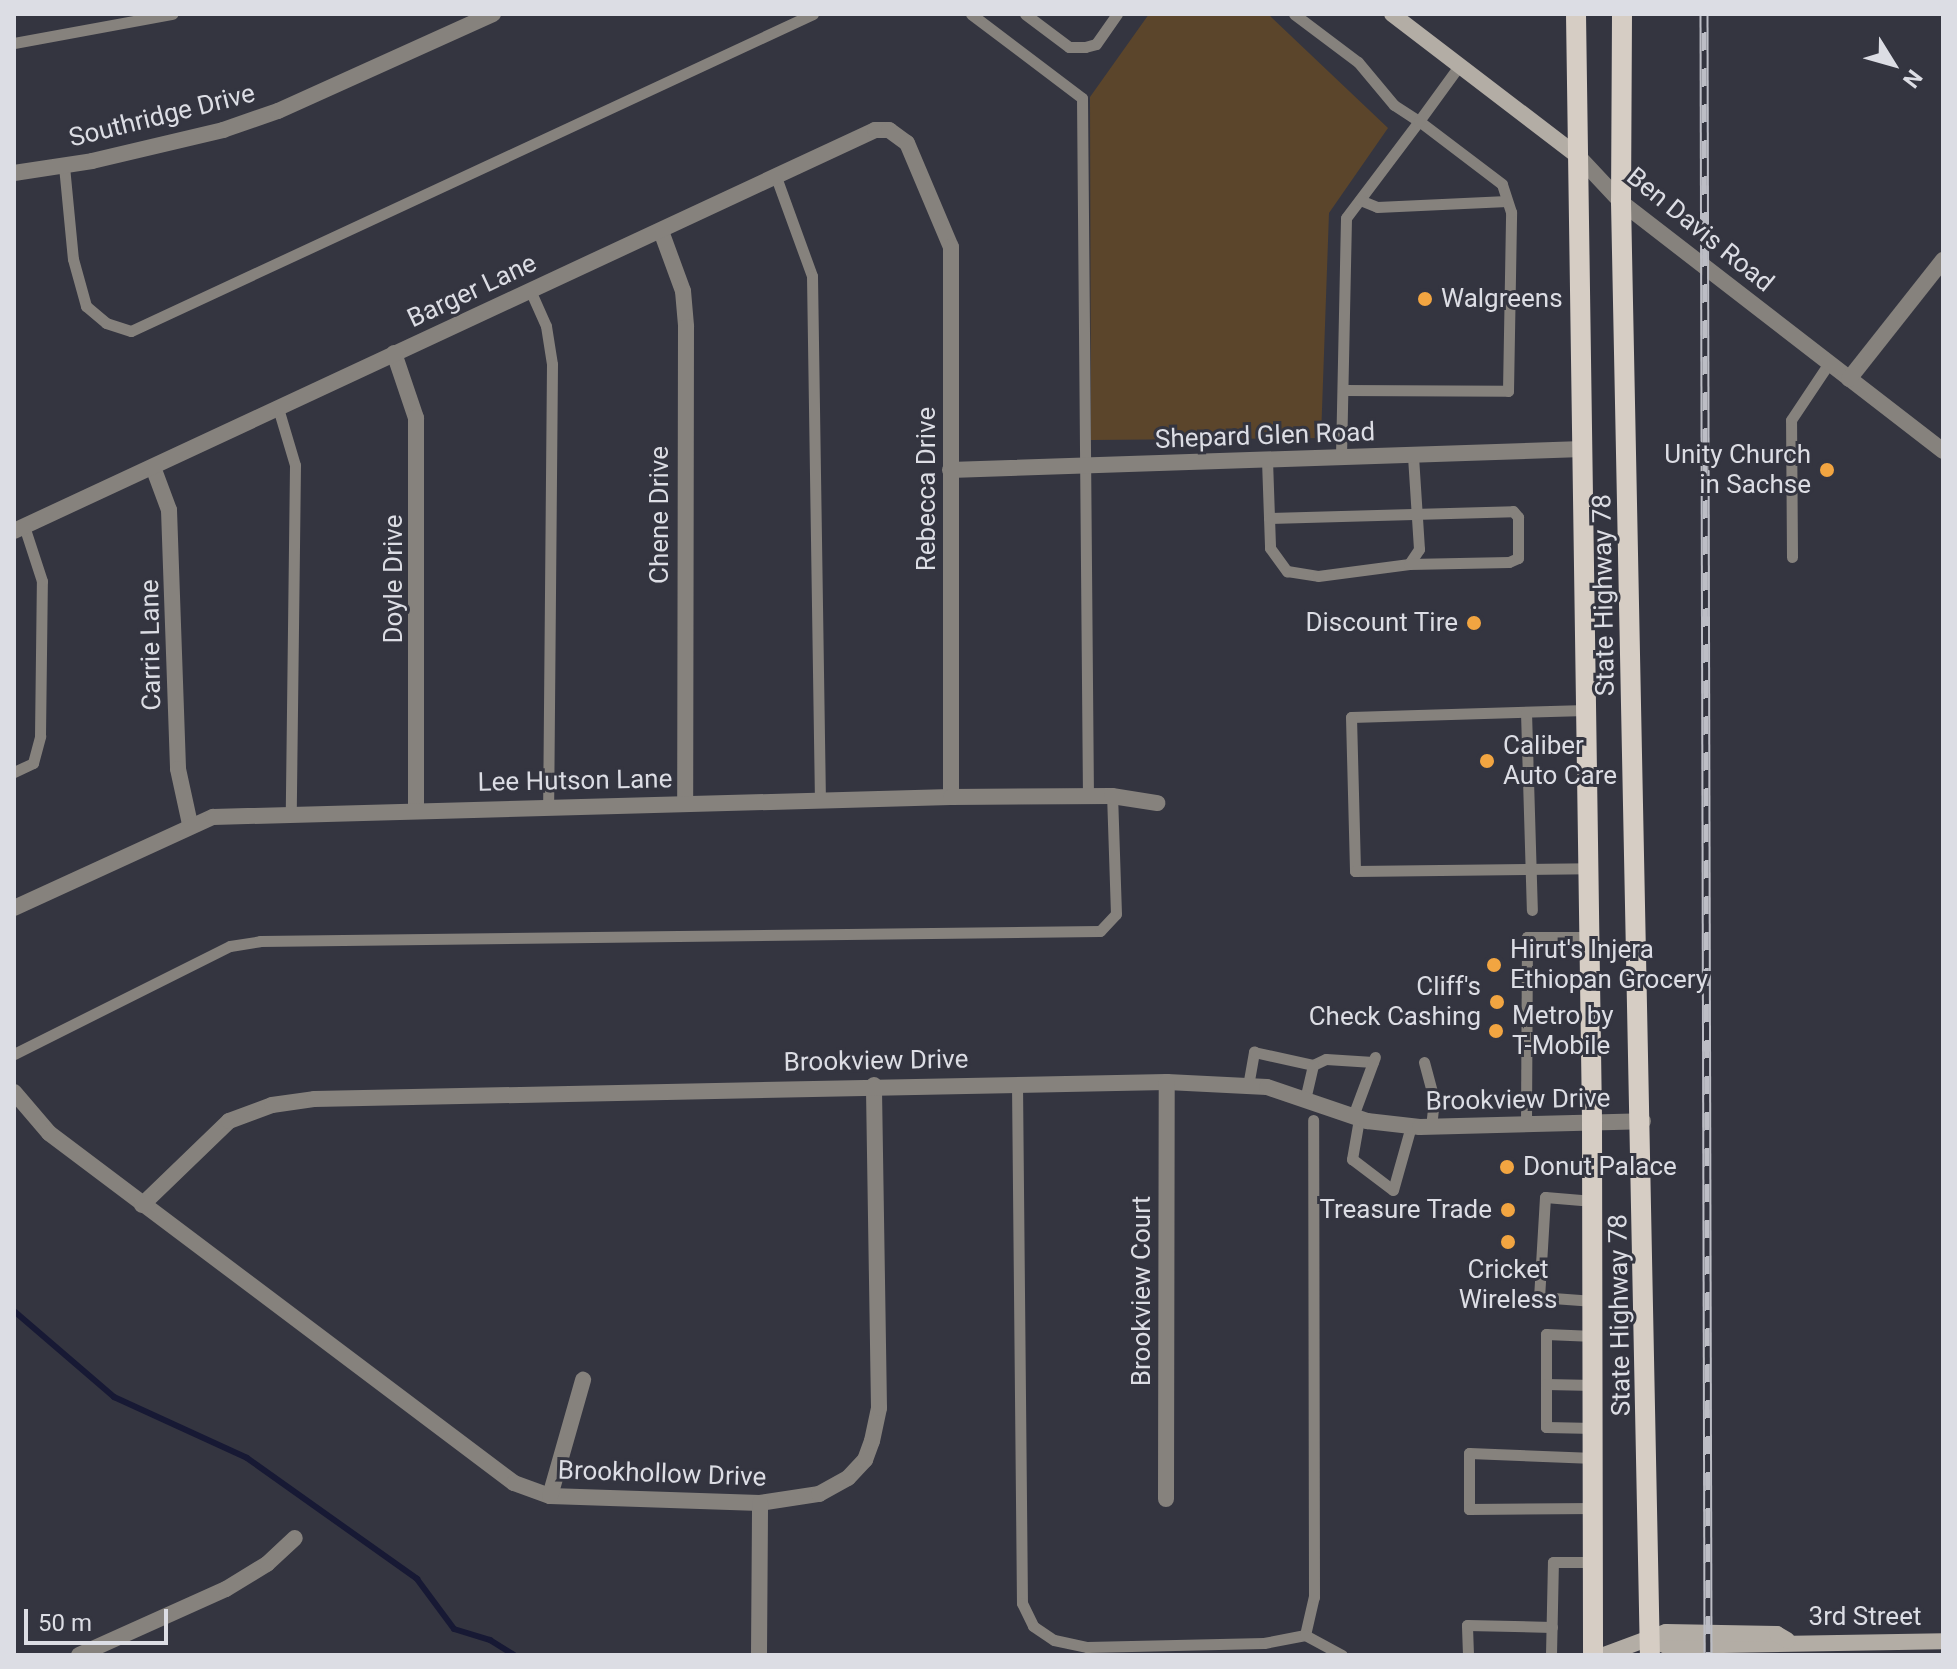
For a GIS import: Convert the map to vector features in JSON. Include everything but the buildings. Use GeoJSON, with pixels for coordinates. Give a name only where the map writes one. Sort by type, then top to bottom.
{"type":"FeatureCollection","features":[{"type":"Feature","properties":{"kind":"main road","name":"State Highway 78"},"geometry":{"type":"LineString","coordinates":[[1576,14],[1593,1201],[1593,1655]]}},
{"type":"Feature","properties":{"kind":"main road","name":"State Highway 78"},"geometry":{"type":"LineString","coordinates":[[1622,14],[1621,202],[1643,1121],[1650,1648]]}},
{"type":"Feature","properties":{"kind":"street","name":"Southridge Drive"},"geometry":{"type":"LineString","coordinates":[[14,173],[64,166],[223,130],[278,111],[493,14]]}},
{"type":"Feature","properties":{"kind":"street","name":"Ben Davis Road"},"geometry":{"type":"LineString","coordinates":[[1392,14],[1578,156],[1621,202],[1943,451]]}},
{"type":"Feature","properties":{"kind":"street","name":"Barger Lane"},"geometry":{"type":"LineString","coordinates":[[19,528],[875,130],[889,130],[907,143],[928,185]]}},
{"type":"Feature","properties":{"kind":"street","name":"Rebecca Drive"},"geometry":{"type":"LineString","coordinates":[[928,185],[951,247],[951,797]]}},
{"type":"Feature","properties":{"kind":"street","name":"Chene Drive"},"geometry":{"type":"LineString","coordinates":[[661,231],[683,291],[686,327],[685,803]]}},
{"type":"Feature","properties":{"kind":"street"},"geometry":{"type":"LineString","coordinates":[[1849,379],[1943,260]]}},
{"type":"Feature","properties":{"kind":"street","name":"Doyle Drive"},"geometry":{"type":"LineString","coordinates":[[394,353],[416,418],[416,808]]}},
{"type":"Feature","properties":{"kind":"street","name":"Shepard Glen Road"},"geometry":{"type":"LineString","coordinates":[[950,470],[1583,449]]}},
{"type":"Feature","properties":{"kind":"street","name":"Carrie Lane"},"geometry":{"type":"LineString","coordinates":[[153,467],[169,510],[178,769],[190,824]]}},
{"type":"Feature","properties":{"kind":"street","name":"Lee Hutson Lane"},"geometry":{"type":"LineString","coordinates":[[14,908],[190,824],[213,817],[291,811],[951,797],[1112,796],[1157,803]]}},
{"type":"Feature","properties":{"kind":"street","name":"Brookview Drive"},"geometry":{"type":"LineString","coordinates":[[142,1205],[229,1121],[272,1105],[574,1091],[1167,1082],[1248,1086],[1356,1117],[1411,1126],[1643,1121]]}},
{"type":"Feature","properties":{"kind":"street","name":"Brookview Court"},"geometry":{"type":"LineString","coordinates":[[1166,1499],[1167,1082]]}},
{"type":"Feature","properties":{"kind":"street","name":"Brookhollow Drive"},"geometry":{"type":"LineString","coordinates":[[14,1092],[49,1133],[514,1483],[550,1496],[760,1503],[819,1494],[848,1478],[865,1460],[872,1441],[879,1408],[874,1085]]}},
{"type":"Feature","properties":{"kind":"street"},"geometry":{"type":"LineString","coordinates":[[550,1496],[583,1380]]}},
{"type":"Feature","properties":{"kind":"street"},"geometry":{"type":"LineString","coordinates":[[759,1655],[760,1503]]}},
{"type":"Feature","properties":{"kind":"street"},"geometry":{"type":"LineString","coordinates":[[79,1655],[226,1589],[267,1564],[295,1538]]}},
{"type":"Feature","properties":{"kind":"street","name":"3rd Street"},"geometry":{"type":"LineString","coordinates":[[1604,1655],[1650,1648],[1666,1632],[1777,1634],[1798,1645],[1943,1641]]}},
{"type":"Feature","properties":{"kind":"lane"},"geometry":{"type":"LineString","coordinates":[[14,43],[172,14]]}},
{"type":"Feature","properties":{"kind":"lane"},"geometry":{"type":"LineString","coordinates":[[64,166],[73,259],[86,306],[106,323],[131,331],[813,14]]}},
{"type":"Feature","properties":{"kind":"lane"},"geometry":{"type":"LineString","coordinates":[[971,14],[1082,98],[1088,796]]}},
{"type":"Feature","properties":{"kind":"lane"},"geometry":{"type":"LineString","coordinates":[[1025,14],[1069,47],[1085,47],[1096,44],[1117,14]]}},
{"type":"Feature","properties":{"kind":"lane"},"geometry":{"type":"LineString","coordinates":[[1294,14],[1358,62],[1394,105],[1483,166],[1502,184],[1507,201],[1508,391],[1343,390]]}},
{"type":"Feature","properties":{"kind":"lane"},"geometry":{"type":"LineString","coordinates":[[1341,457],[1346,218],[1459,66]]}},
{"type":"Feature","properties":{"kind":"lane"},"geometry":{"type":"LineString","coordinates":[[776,177],[812,276],[820,801]]}},
{"type":"Feature","properties":{"kind":"lane"},"geometry":{"type":"LineString","coordinates":[[1360,200],[1377,207],[1507,201]]}},
{"type":"Feature","properties":{"kind":"lane"},"geometry":{"type":"LineString","coordinates":[[530,290],[546,326],[552,364],[548,805]]}},
{"type":"Feature","properties":{"kind":"lane"},"geometry":{"type":"LineString","coordinates":[[1792,557],[1791,420],[1829,363]]}},
{"type":"Feature","properties":{"kind":"lane"},"geometry":{"type":"LineString","coordinates":[[278,408],[295,465],[291,811]]}},
{"type":"Feature","properties":{"kind":"lane"},"geometry":{"type":"LineString","coordinates":[[1409,564],[1419,549],[1413,455]]}},
{"type":"Feature","properties":{"kind":"lane"},"geometry":{"type":"LineString","coordinates":[[1267,460],[1270,548],[1287,571],[1318,576],[1409,564],[1518,558],[1513,511],[1269,518]]}},
{"type":"Feature","properties":{"kind":"lane"},"geometry":{"type":"LineString","coordinates":[[14,772],[33,763],[40,736],[42,581],[19,528]]}},
{"type":"Feature","properties":{"kind":"lane"},"geometry":{"type":"LineString","coordinates":[[1586,710],[1351,717],[1355,871],[1589,868]]}},
{"type":"Feature","properties":{"kind":"lane"},"geometry":{"type":"LineString","coordinates":[[1526,712],[1532,910]]}},
{"type":"Feature","properties":{"kind":"lane"},"geometry":{"type":"LineString","coordinates":[[14,1054],[230,946],[260,941],[1100,931],[1116,914],[1112,796]]}},
{"type":"Feature","properties":{"kind":"lane"},"geometry":{"type":"LineString","coordinates":[[1526,1124],[1527,937],[1590,937]]}},
{"type":"Feature","properties":{"kind":"lane"},"geometry":{"type":"LineString","coordinates":[[1248,1086],[1254,1052],[1313,1065],[1326,1059],[1374,1060],[1356,1117],[1352,1159],[1393,1190],[1411,1126]]}},
{"type":"Feature","properties":{"kind":"lane"},"geometry":{"type":"LineString","coordinates":[[1424,1062],[1434,1099],[1431,1126]]}},
{"type":"Feature","properties":{"kind":"lane"},"geometry":{"type":"LineString","coordinates":[[1305,1100],[1313,1065]]}},
{"type":"Feature","properties":{"kind":"lane"},"geometry":{"type":"LineString","coordinates":[[1017,1084],[1018,1503],[1022,1603],[1033,1626],[1054,1640],[1087,1647],[1264,1643],[1305,1635],[1342,1655]]}},
{"type":"Feature","properties":{"kind":"lane"},"geometry":{"type":"LineString","coordinates":[[1305,1635],[1314,1597],[1313,1120]]}},
{"type":"Feature","properties":{"kind":"lane"},"geometry":{"type":"LineString","coordinates":[[1593,1201],[1545,1197],[1539,1297],[1594,1301]]}},
{"type":"Feature","properties":{"kind":"lane"},"geometry":{"type":"LineString","coordinates":[[1594,1336],[1546,1334],[1546,1427],[1594,1428]]}},
{"type":"Feature","properties":{"kind":"lane"},"geometry":{"type":"LineString","coordinates":[[1546,1384],[1594,1385]]}},
{"type":"Feature","properties":{"kind":"lane"},"geometry":{"type":"LineString","coordinates":[[1595,1458],[1469,1453],[1469,1509],[1595,1508]]}},
{"type":"Feature","properties":{"kind":"lane"},"geometry":{"type":"LineString","coordinates":[[1551,1655],[1553,1562],[1595,1562]]}},
{"type":"Feature","properties":{"kind":"lane"},"geometry":{"type":"LineString","coordinates":[[1468,1655],[1467,1625],[1552,1627]]}},
{"type":"Feature","properties":{"kind":"shaded area"},"geometry":{"type":"Polygon","coordinates":[[[1149,14],[1268,14],[1388,128],[1329,213],[1321,438],[1091,440],[1090,97],[1149,14]]]}},
{"type":"Feature","properties":{"kind":"waterway"},"geometry":{"type":"LineString","coordinates":[[14,1311],[114,1397],[247,1458],[417,1579],[454,1629],[490,1640],[514,1655]]}},
{"type":"Feature","properties":{"kind":"railway"},"geometry":{"type":"LineString","coordinates":[[1704,14],[1708,1655]]}},
{"type":"Feature","properties":{"kind":"place","name":"Walgreens"},"geometry":{"type":"Point","coordinates":[1425,299]}},
{"type":"Feature","properties":{"kind":"place","name":"Unity Church in Sachse"},"geometry":{"type":"Point","coordinates":[1827,470]}},
{"type":"Feature","properties":{"kind":"place","name":"Discount Tire"},"geometry":{"type":"Point","coordinates":[1474,623]}},
{"type":"Feature","properties":{"kind":"place","name":"Caliber Auto Care"},"geometry":{"type":"Point","coordinates":[1487,761]}},
{"type":"Feature","properties":{"kind":"place","name":"Hirut's Injera Ethiopan Grocery"},"geometry":{"type":"Point","coordinates":[1494,965]}},
{"type":"Feature","properties":{"kind":"place","name":"Cliff's Check Cashing"},"geometry":{"type":"Point","coordinates":[1497,1002]}},
{"type":"Feature","properties":{"kind":"place","name":"Metro by T-Mobile"},"geometry":{"type":"Point","coordinates":[1496,1031]}},
{"type":"Feature","properties":{"kind":"place","name":"Donut Palace"},"geometry":{"type":"Point","coordinates":[1507,1167]}},
{"type":"Feature","properties":{"kind":"place","name":"Treasure Trade"},"geometry":{"type":"Point","coordinates":[1508,1210]}},
{"type":"Feature","properties":{"kind":"place","name":"Cricket Wireless"},"geometry":{"type":"Point","coordinates":[1508,1242]}}]}
